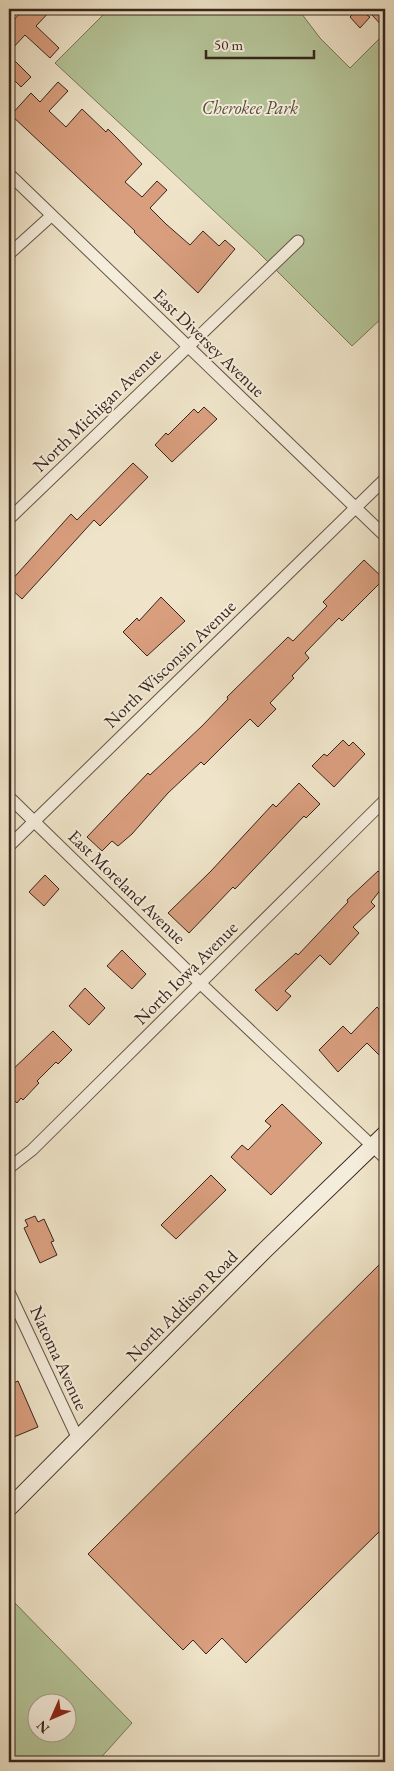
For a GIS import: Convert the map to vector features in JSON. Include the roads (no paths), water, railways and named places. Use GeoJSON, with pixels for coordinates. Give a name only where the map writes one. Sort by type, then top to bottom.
{"type":"FeatureCollection","features":[{"type":"Feature","properties":{"kind":"street","name":"East Diversey Avenue"},"geometry":{"type":"LineString","coordinates":[[9,174],[385,536]]}},
{"type":"Feature","properties":{"kind":"street"},"geometry":{"type":"LineString","coordinates":[[9,254],[51,216]]}},
{"type":"Feature","properties":{"kind":"street","name":"North Michigan Avenue"},"geometry":{"type":"LineString","coordinates":[[9,519],[298,241]]}},
{"type":"Feature","properties":{"kind":"street","name":"North Wisconsin Avenue"},"geometry":{"type":"LineString","coordinates":[[9,846],[385,478]]}},
{"type":"Feature","properties":{"kind":"street","name":"East Moreland Avenue"},"geometry":{"type":"LineString","coordinates":[[9,796],[200,983],[385,1158]]}},
{"type":"Feature","properties":{"kind":"street","name":"North Iowa Avenue"},"geometry":{"type":"LineString","coordinates":[[9,1168],[32,1150],[385,800]]}},
{"type":"Feature","properties":{"kind":"street","name":"North Addison Road"},"geometry":{"type":"LineString","coordinates":[[9,1508],[264,1251],[385,1134]]}},
{"type":"Feature","properties":{"kind":"street","name":"Natoma Avenue"},"geometry":{"type":"LineString","coordinates":[[9,1292],[78,1439]]}},
{"type":"Feature","properties":{"kind":"park label","name":"Cherokee Park"},"geometry":{"type":"Point","coordinates":[250,108]}}]}
